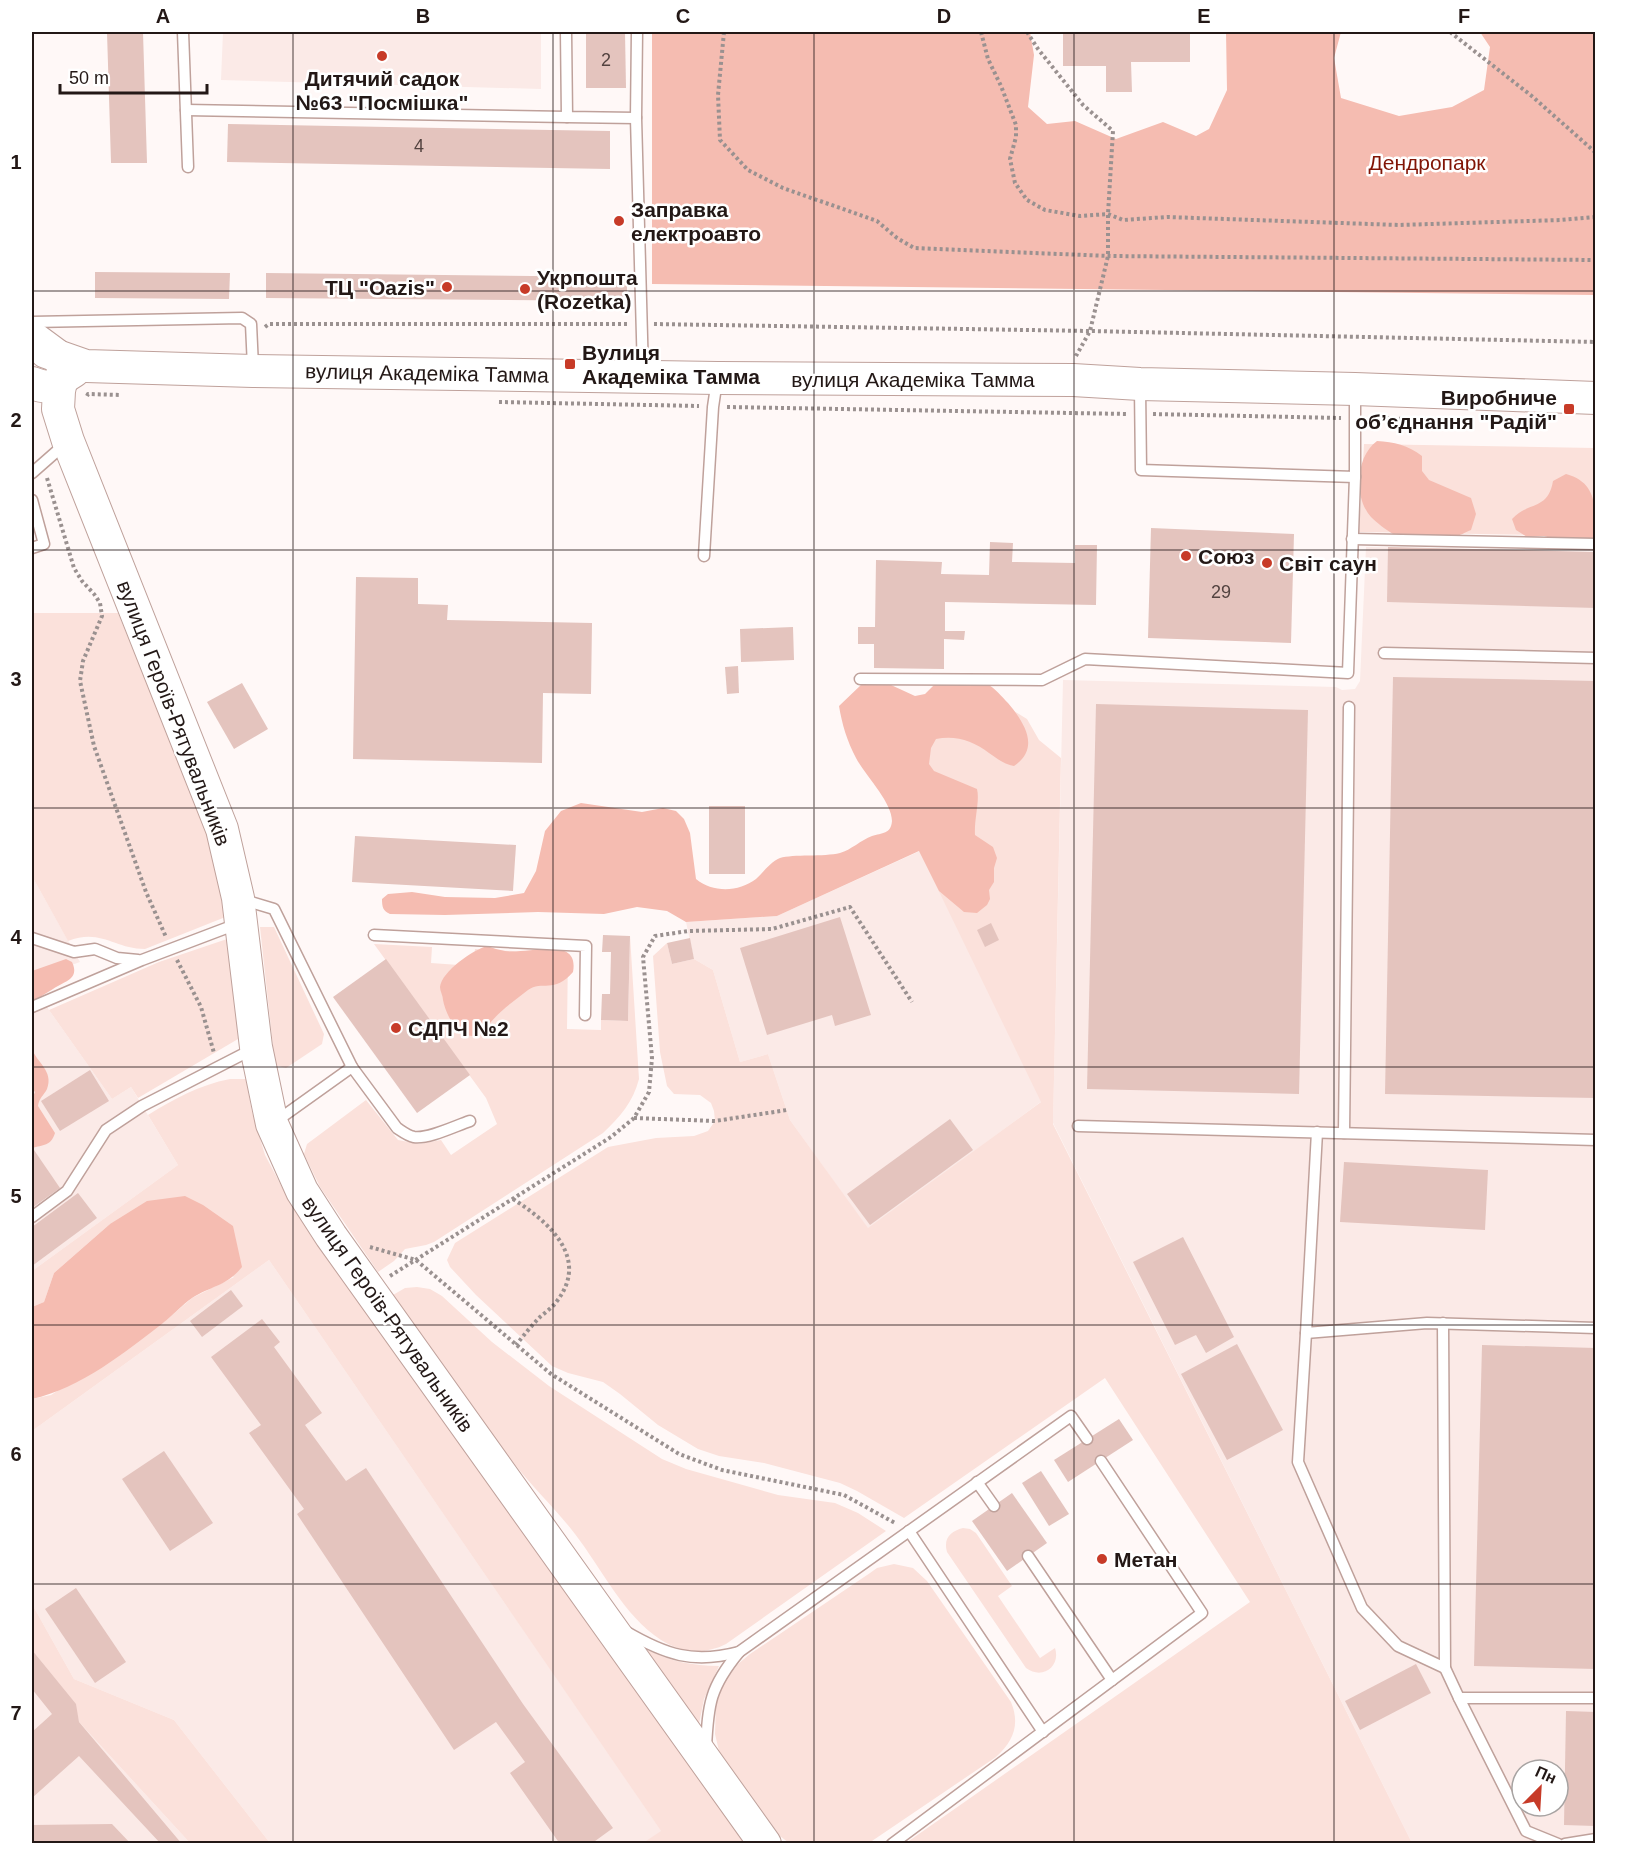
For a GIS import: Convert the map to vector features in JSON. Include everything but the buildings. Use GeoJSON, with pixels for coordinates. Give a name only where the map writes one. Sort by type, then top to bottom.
{"type":"FeatureCollection","features":[{"type":"Feature","properties":{"kind":"street","name":"вулиця Академіка Тамма"},"geometry":{"type":"LineString","coordinates":[[51,375],[253,371],[644,376],[715,392],[1073,380],[1140,399],[1355,403],[1596,398]]}},
{"type":"Feature","properties":{"kind":"street","name":"вулиця Героїв-Рятувальників"},"geometry":{"type":"LineString","coordinates":[[51,375],[68,441],[222,829],[239,910],[256,1047],[273,1124],[302,1191],[331,1236],[765,1844]]}},
{"type":"Feature","properties":{"kind":"lane"},"geometry":{"type":"LineString","coordinates":[[183,32],[188,167]]}},
{"type":"Feature","properties":{"kind":"lane"},"geometry":{"type":"LineString","coordinates":[[566,32],[567,117]]}},
{"type":"Feature","properties":{"kind":"lane"},"geometry":{"type":"LineString","coordinates":[[636,32],[636,118],[644,376]]}},
{"type":"Feature","properties":{"kind":"lane"},"geometry":{"type":"LineString","coordinates":[[186,110],[636,118]]}},
{"type":"Feature","properties":{"kind":"lane"},"geometry":{"type":"LineString","coordinates":[[32,322],[242,318],[251,324],[253,371]]}},
{"type":"Feature","properties":{"kind":"lane"},"geometry":{"type":"LineString","coordinates":[[704,556],[715,392]]}},
{"type":"Feature","properties":{"kind":"lane"},"geometry":{"type":"LineString","coordinates":[[1140,399],[1141,470],[1354,477]]}},
{"type":"Feature","properties":{"kind":"lane"},"geometry":{"type":"LineString","coordinates":[[860,679],[1042,680],[1085,659],[1348,673],[1355,403]]}},
{"type":"Feature","properties":{"kind":"lane"},"geometry":{"type":"LineString","coordinates":[[32,473],[68,441]]}},
{"type":"Feature","properties":{"kind":"lane"},"geometry":{"type":"LineString","coordinates":[[32,500],[44,544],[32,548]]}},
{"type":"Feature","properties":{"kind":"lane"},"geometry":{"type":"LineString","coordinates":[[1352,539],[1596,544]]}},
{"type":"Feature","properties":{"kind":"lane"},"geometry":{"type":"LineString","coordinates":[[1384,653],[1596,658]]}},
{"type":"Feature","properties":{"kind":"lane"},"geometry":{"type":"LineString","coordinates":[[1344,1133],[1349,707]]}},
{"type":"Feature","properties":{"kind":"lane"},"geometry":{"type":"LineString","coordinates":[[32,1007],[171,949],[239,910],[274,909],[352,1067],[397,1128],[407,1135],[417,1137],[470,1121]]}},
{"type":"Feature","properties":{"kind":"lane"},"geometry":{"type":"LineString","coordinates":[[374,935],[586,946],[585,1015]]}},
{"type":"Feature","properties":{"kind":"lane"},"geometry":{"type":"LineString","coordinates":[[32,938],[74,952],[94,949],[117,958],[141,960]]}},
{"type":"Feature","properties":{"kind":"lane"},"geometry":{"type":"LineString","coordinates":[[32,1217],[67,1191],[106,1130],[142,1106],[256,1047]]}},
{"type":"Feature","properties":{"kind":"lane"},"geometry":{"type":"LineString","coordinates":[[273,1124],[352,1067]]}},
{"type":"Feature","properties":{"kind":"lane"},"geometry":{"type":"LineString","coordinates":[[1078,1126],[1596,1140]]}},
{"type":"Feature","properties":{"kind":"lane"},"geometry":{"type":"LineString","coordinates":[[1317,1132],[1298,1462],[1362,1608],[1398,1646],[1445,1668]]}},
{"type":"Feature","properties":{"kind":"lane"},"geometry":{"type":"LineString","coordinates":[[1306,1333],[1427,1323],[1596,1328]]}},
{"type":"Feature","properties":{"kind":"lane"},"geometry":{"type":"LineString","coordinates":[[1443,1323],[1445,1668],[1526,1830],[1558,1844]]}},
{"type":"Feature","properties":{"kind":"lane"},"geometry":{"type":"LineString","coordinates":[[706,1760],[708,1710],[712,1695],[724,1670],[739,1652],[1071,1416],[1087,1439]]}},
{"type":"Feature","properties":{"kind":"lane"},"geometry":{"type":"LineString","coordinates":[[892,1844],[1202,1613],[1101,1461]]}},
{"type":"Feature","properties":{"kind":"lane"},"geometry":{"type":"LineString","coordinates":[[977,1482],[994,1506]]}},
{"type":"Feature","properties":{"kind":"lane"},"geometry":{"type":"LineString","coordinates":[[909,1531],[1043,1732]]}},
{"type":"Feature","properties":{"kind":"lane"},"geometry":{"type":"LineString","coordinates":[[1028,1556],[1112,1680]]}},
{"type":"Feature","properties":{"kind":"lane"},"geometry":{"type":"LineString","coordinates":[[603,1616],[637,1638],[689,1658],[712,1658],[739,1652]]}},
{"type":"Feature","properties":{"kind":"lane"},"geometry":{"type":"LineString","coordinates":[[1459,1698],[1596,1698]]}},
{"type":"Feature","properties":{"kind":"lane"},"geometry":{"type":"LineString","coordinates":[[1565,1844],[1596,1839]]}},
{"type":"Feature","properties":{"kind":"path"},"geometry":{"type":"LineString","coordinates":[[724,32],[718,95],[720,140],[748,170],[783,188],[877,221],[897,238],[914,248],[1108,255],[1596,260]]}},
{"type":"Feature","properties":{"kind":"path"},"geometry":{"type":"LineString","coordinates":[[981,32],[988,59],[1016,125],[1016,137],[1010,159],[1015,183],[1027,200],[1044,210],[1080,216],[1107,214],[1124,220],[1167,217],[1399,225],[1596,217]]}},
{"type":"Feature","properties":{"kind":"path"},"geometry":{"type":"LineString","coordinates":[[1027,32],[1083,105],[1113,131],[1107,214],[1108,255],[1090,330],[1074,360],[1073,380]]}},
{"type":"Feature","properties":{"kind":"path"},"geometry":{"type":"LineString","coordinates":[[1450,32],[1533,97],[1596,153]]}},
{"type":"Feature","properties":{"kind":"path"},"geometry":{"type":"LineString","coordinates":[[252,334],[269,324],[642,324],[1090,330],[1596,342]]}},
{"type":"Feature","properties":{"kind":"path"},"geometry":{"type":"LineString","coordinates":[[51,375],[88,394],[124,395]]}},
{"type":"Feature","properties":{"kind":"path"},"geometry":{"type":"LineString","coordinates":[[489,402],[715,392],[1140,399],[1355,403],[1458,420]]}},
{"type":"Feature","properties":{"kind":"path"},"geometry":{"type":"LineString","coordinates":[[43,463],[74,568],[100,603],[102,616],[83,661],[80,681],[94,746],[146,892],[171,949],[201,1007],[217,1067]]}},
{"type":"Feature","properties":{"kind":"path"},"geometry":{"type":"LineString","coordinates":[[369,1289],[610,1137],[634,1118],[649,1092],[652,1058],[643,957],[655,936],[688,931],[772,929],[850,907],[912,1002]]}},
{"type":"Feature","properties":{"kind":"path"},"geometry":{"type":"LineString","coordinates":[[634,1118],[715,1121],[787,1110]]}},
{"type":"Feature","properties":{"kind":"path"},"geometry":{"type":"LineString","coordinates":[[513,1199],[547,1226],[565,1248],[571,1268],[566,1287],[556,1303],[539,1318],[516,1345]]}},
{"type":"Feature","properties":{"kind":"path"},"geometry":{"type":"LineString","coordinates":[[331,1236],[416,1260],[551,1374],[679,1454],[722,1470],[844,1495],[909,1531]]}},
{"type":"Feature","properties":{"kind":"shaded area","name":"Дитячий садок №63 \"Посмішка\""},"geometry":{"type":"Polygon","coordinates":[[[223,32],[541,32],[541,89],[221,80],[223,32]]]}},
{"type":"Feature","properties":{"kind":"shaded area"},"geometry":{"type":"Polygon","coordinates":[[[1364,444],[1595,448],[1595,536],[1359,532],[1364,444]]]}},
{"type":"Feature","properties":{"kind":"shaded area"},"geometry":{"type":"Polygon","coordinates":[[[1366,547],[1595,552],[1595,1843],[1412,1843],[1053,1123],[1063,680],[1355,689],[1360,681],[1366,547]]]}},
{"type":"Feature","properties":{"kind":"shaded area"},"geometry":{"type":"Polygon","coordinates":[[[32,613],[118,613],[208,833],[226,916],[223,918],[145,949],[90,937],[68,941],[32,876],[32,613]]]}},
{"type":"Feature","properties":{"kind":"shaded area"},"geometry":{"type":"Polygon","coordinates":[[[1004,705],[1027,719],[1039,740],[1061,758],[1053,1124],[1412,1843],[906,1843],[1250,1602],[1105,1378],[904,1518],[840,1483],[764,1463],[719,1456],[698,1449],[658,1425],[603,1382],[568,1373],[552,1366],[476,1295],[450,1267],[447,1260],[455,1243],[608,1147],[656,1138],[694,1136],[708,1131],[715,1121],[711,1103],[700,1095],[674,1094],[667,1086],[660,1052],[653,956],[667,943],[672,964],[694,959],[713,970],[740,1062],[768,1054],[790,1120],[868,1228],[1041,1102],[852,712],[1004,705]]]}},
{"type":"Feature","properties":{"kind":"shaded area"},"geometry":{"type":"Polygon","coordinates":[[[920,851],[1042,1101],[868,1229],[790,1120],[768,1054],[740,1062],[713,970],[694,959],[686,922],[777,916],[920,851]]]}},
{"type":"Feature","properties":{"kind":"shaded area"},"geometry":{"type":"Polygon","coordinates":[[[32,876],[80,962],[32,979],[32,876]]]}},
{"type":"Feature","properties":{"kind":"shaded area"},"geometry":{"type":"Polygon","coordinates":[[[260,927],[274,927],[324,1034],[322,1044],[286,1068],[275,1065],[260,927]]]}},
{"type":"Feature","properties":{"kind":"shaded area"},"geometry":{"type":"Polygon","coordinates":[[[630,936],[639,1079],[625,1109],[603,1133],[434,1242],[405,1249],[394,1261],[378,1272],[320,1187],[304,1154],[307,1144],[366,1100],[398,1140],[419,1144],[441,1140],[451,1155],[497,1124],[486,1098],[374,944],[432,947],[431,963],[473,966],[475,949],[568,954],[567,1029],[601,1030],[601,1020],[628,1021],[630,936]]]}},
{"type":"Feature","properties":{"kind":"shaded area"},"geometry":{"type":"Polygon","coordinates":[[[230,938],[238,1039],[138,1098],[131,1087],[112,1099],[49,1010],[159,962],[230,938]]]}},
{"type":"Feature","properties":{"kind":"shaded area"},"geometry":{"type":"Polygon","coordinates":[[[32,986],[112,1099],[131,1087],[178,1165],[32,1271],[32,986]]]}},
{"type":"Feature","properties":{"kind":"shaded area"},"geometry":{"type":"Polygon","coordinates":[[[230,1079],[246,1079],[252,1112],[265,1155],[293,1208],[745,1843],[643,1843],[661,1831],[269,1260],[32,1431],[32,1399],[51,1395],[164,1322],[192,1298],[234,1277],[110,1224],[54,1273],[44,1302],[32,1307],[32,1271],[178,1165],[148,1115],[187,1093],[230,1079]]]}},
{"type":"Feature","properties":{"kind":"shaded area"},"geometry":{"type":"Polygon","coordinates":[[[269,1260],[662,1832],[643,1844],[270,1843],[174,1720],[74,1679],[32,1604],[32,1431],[269,1260]]]}},
{"type":"Feature","properties":{"kind":"shaded area"},"geometry":{"type":"Polygon","coordinates":[[[405,1288],[430,1289],[442,1296],[492,1342],[549,1386],[662,1459],[686,1469],[778,1495],[835,1503],[858,1513],[886,1531],[718,1648],[701,1651],[685,1650],[661,1640],[635,1618],[624,1605],[575,1534],[497,1442],[393,1295],[405,1288]]]}},
{"type":"Feature","properties":{"kind":"shaded area"},"geometry":{"type":"Polygon","coordinates":[[[963,1528],[976,1533],[1012,1586],[998,1596],[1040,1658],[1055,1648],[1055,1661],[1049,1670],[1038,1673],[1026,1668],[947,1552],[946,1543],[949,1536],[963,1528]]]}},
{"type":"Feature","properties":{"kind":"shaded area"},"geometry":{"type":"Polygon","coordinates":[[[894,1564],[913,1568],[927,1581],[1011,1702],[1015,1718],[1014,1732],[1007,1745],[996,1757],[869,1843],[789,1843],[780,1836],[719,1751],[715,1734],[716,1704],[720,1688],[738,1664],[750,1654],[877,1568],[894,1564]]]}},
{"type":"Feature","properties":{"kind":"shaded area"},"geometry":{"type":"Polygon","coordinates":[[[32,1604],[74,1679],[174,1720],[270,1843],[190,1843],[79,1722],[75,1704],[32,1650],[32,1604]]]}},
{"type":"Feature","properties":{"kind":"shaded area"},"geometry":{"type":"Polygon","coordinates":[[[32,1650],[76,1704],[79,1722],[190,1843],[32,1843],[32,1650]]]}},
{"type":"Feature","properties":{"kind":"shaded area"},"geometry":{"type":"Polygon","coordinates":[[[647,1650],[682,1662],[719,1666],[704,1699],[699,1724],[647,1650]]]}},
{"type":"Feature","properties":{"kind":"green space","name":"Дендропарк"},"geometry":{"type":"Polygon","coordinates":[[[652,32],[1030,32],[1034,55],[1028,107],[1047,124],[1075,121],[1116,139],[1163,122],[1196,136],[1209,129],[1227,90],[1226,32],[1341,32],[1334,58],[1341,98],[1399,116],[1452,107],[1484,90],[1490,47],[1480,32],[1595,32],[1595,295],[652,284],[652,32]]]}},
{"type":"Feature","properties":{"kind":"green space"},"geometry":{"type":"Polygon","coordinates":[[[1377,441],[1401,445],[1417,452],[1422,456],[1422,471],[1429,480],[1471,498],[1476,514],[1471,530],[1454,537],[1397,535],[1373,519],[1361,499],[1359,477],[1365,456],[1377,441]]]}},
{"type":"Feature","properties":{"kind":"green space"},"geometry":{"type":"Polygon","coordinates":[[[1566,474],[1577,478],[1590,491],[1595,508],[1595,538],[1558,540],[1544,536],[1527,537],[1516,530],[1512,519],[1518,513],[1547,497],[1553,481],[1566,474]]]}},
{"type":"Feature","properties":{"kind":"green space"},"geometry":{"type":"Polygon","coordinates":[[[971,681],[987,684],[1008,703],[1024,727],[1028,743],[1027,751],[1014,766],[964,740],[936,739],[931,748],[929,764],[934,771],[977,789],[975,835],[993,847],[997,858],[994,882],[989,890],[990,899],[987,905],[977,913],[964,912],[939,891],[919,851],[777,916],[686,922],[667,911],[637,907],[604,914],[538,912],[445,915],[390,914],[383,908],[382,899],[388,894],[412,892],[445,897],[495,898],[524,893],[536,871],[545,831],[561,811],[581,803],[642,812],[663,808],[676,811],[684,819],[690,833],[696,879],[718,889],[734,888],[749,883],[780,858],[844,852],[868,838],[885,832],[890,828],[892,821],[888,806],[860,765],[850,745],[839,706],[862,684],[876,682],[891,685],[915,696],[925,694],[936,683],[971,681]]]}},
{"type":"Feature","properties":{"kind":"green space"},"geometry":{"type":"Polygon","coordinates":[[[487,946],[503,951],[560,950],[568,953],[573,960],[573,972],[560,983],[533,987],[528,990],[508,1005],[482,1033],[471,1036],[459,1031],[450,1019],[440,987],[446,974],[452,968],[474,952],[487,946]]]}},
{"type":"Feature","properties":{"kind":"green space"},"geometry":{"type":"Polygon","coordinates":[[[66,959],[72,962],[73,976],[32,1002],[32,971],[66,959]]]}},
{"type":"Feature","properties":{"kind":"green space"},"geometry":{"type":"Polygon","coordinates":[[[32,1049],[47,1072],[49,1083],[38,1106],[55,1133],[49,1143],[32,1148],[32,1099],[35,1092],[32,1089],[32,1049]]]}},
{"type":"Feature","properties":{"kind":"green space"},"geometry":{"type":"Polygon","coordinates":[[[185,1196],[203,1205],[233,1226],[242,1267],[225,1282],[192,1298],[163,1323],[101,1368],[68,1387],[32,1399],[32,1307],[44,1302],[54,1273],[110,1224],[147,1201],[185,1196]]]}},
{"type":"Feature","properties":{"kind":"place","name":"Дитячий садок №63 \"Посмішка\""},"geometry":{"type":"Point","coordinates":[382,56]}},
{"type":"Feature","properties":{"kind":"place","name":"Заправка електроавто"},"geometry":{"type":"Point","coordinates":[619,221]}},
{"type":"Feature","properties":{"kind":"place","name":"ТЦ \"Oazis\""},"geometry":{"type":"Point","coordinates":[447,287]}},
{"type":"Feature","properties":{"kind":"place","name":"Укрпошта (Rozetka)"},"geometry":{"type":"Point","coordinates":[525,289]}},
{"type":"Feature","properties":{"kind":"place","name":"Вулиця Академіка Тамма"},"geometry":{"type":"Point","coordinates":[570,364]}},
{"type":"Feature","properties":{"kind":"place","name":"Виробниче об’єднання \"Радій\""},"geometry":{"type":"Point","coordinates":[1569,409]}},
{"type":"Feature","properties":{"kind":"place","name":"Союз"},"geometry":{"type":"Point","coordinates":[1186,556]}},
{"type":"Feature","properties":{"kind":"place","name":"Світ саун"},"geometry":{"type":"Point","coordinates":[1267,563]}},
{"type":"Feature","properties":{"kind":"place","name":"СДПЧ №2"},"geometry":{"type":"Point","coordinates":[396,1028]}},
{"type":"Feature","properties":{"kind":"place","name":"Метан"},"geometry":{"type":"Point","coordinates":[1102,1559]}}]}
